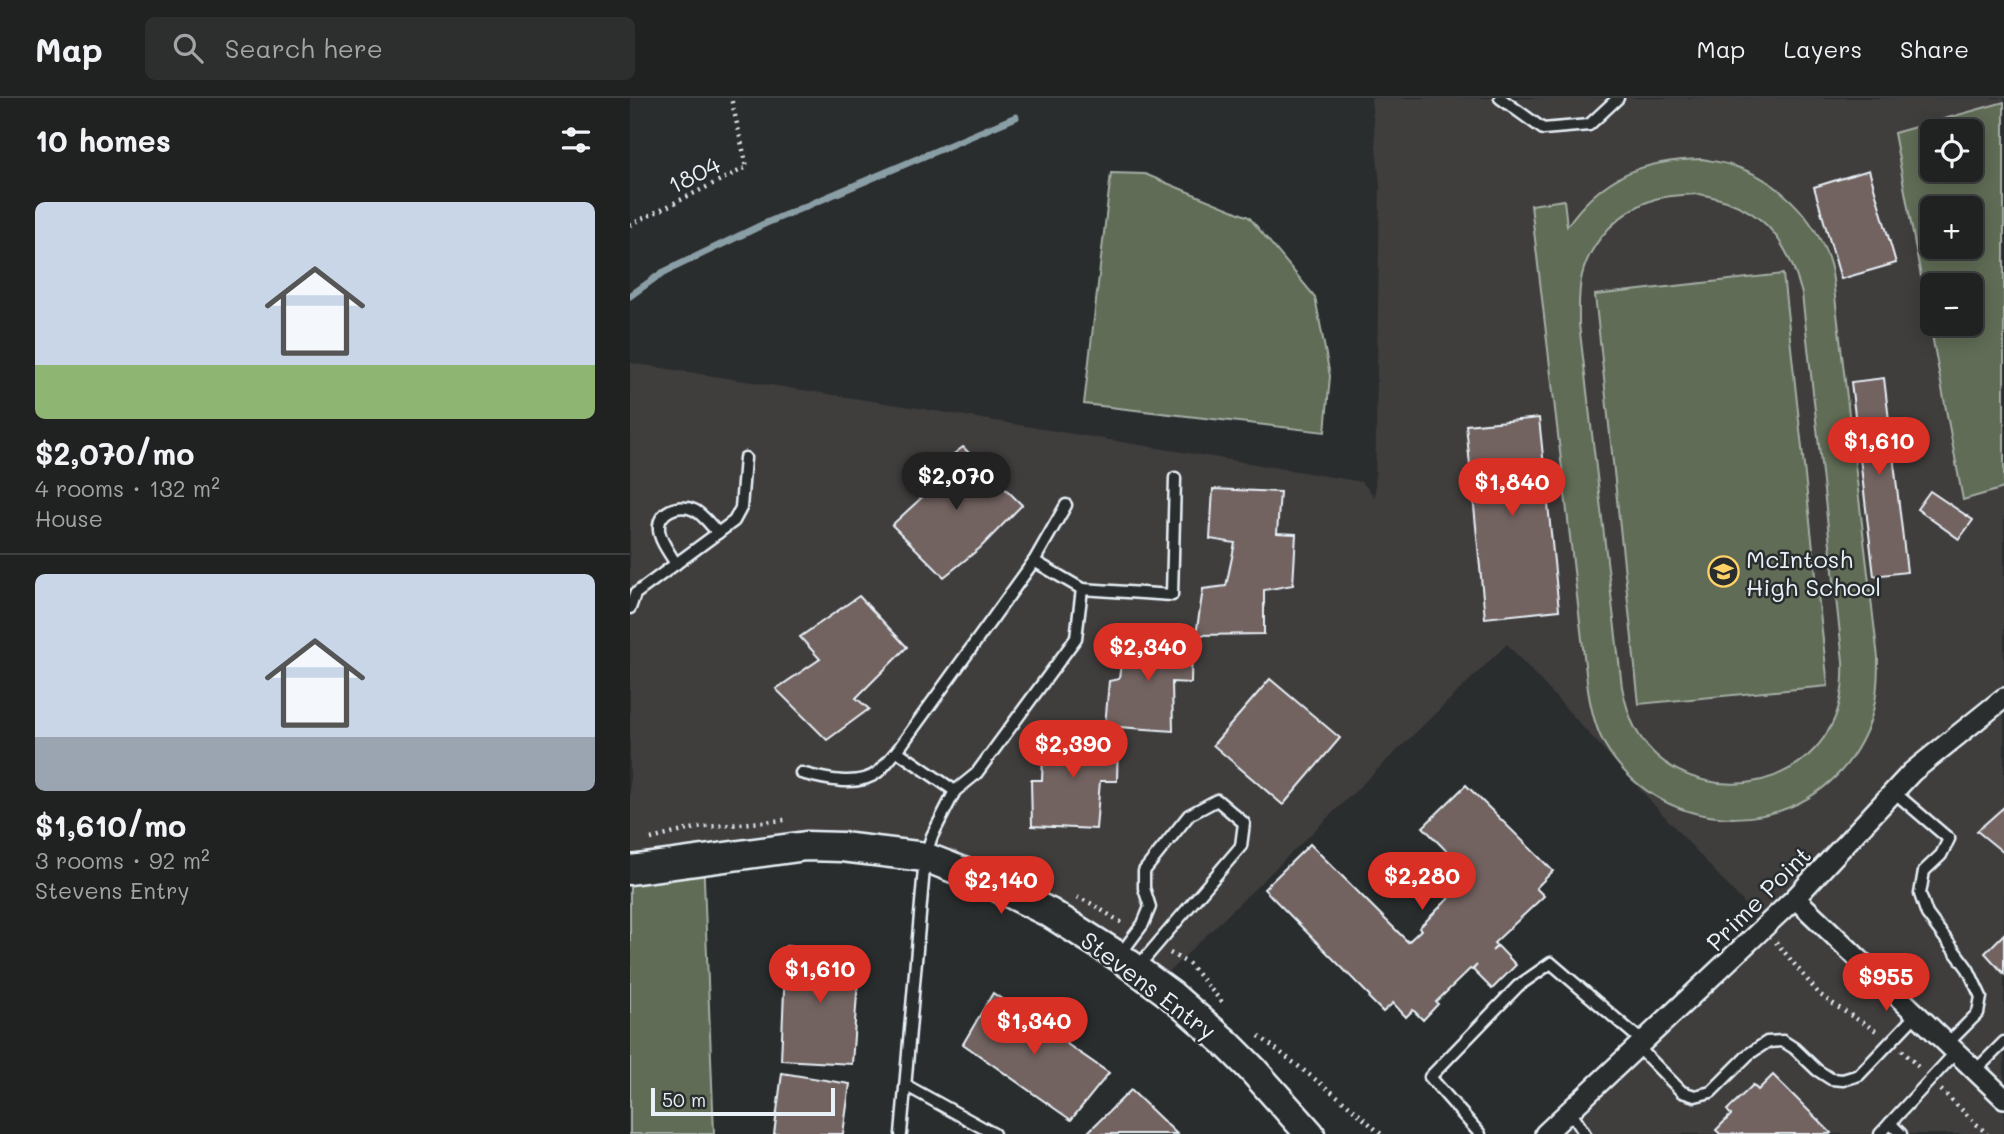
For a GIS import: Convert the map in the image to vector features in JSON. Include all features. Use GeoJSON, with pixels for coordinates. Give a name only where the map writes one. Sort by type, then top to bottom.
{"type":"FeatureCollection","features":[{"type":"Feature","properties":{"kind":"street","name":"Prime Point"},"geometry":{"type":"LineString","coordinates":[[1545,1134],[1796,898],[1912,772],[2004,698]]}},
{"type":"Feature","properties":{"kind":"street","name":"Stevens Entry"},"geometry":{"type":"LineString","coordinates":[[630,870],[806,846],[842,847],[925,857],[984,880],[1049,913],[1127,962],[1171,995],[1226,1043],[1310,1134]]}},
{"type":"Feature","properties":{"kind":"street"},"geometry":{"type":"LineString","coordinates":[[1796,898],[2004,1098]]}},
{"type":"Feature","properties":{"kind":"lane"},"geometry":{"type":"LineString","coordinates":[[1500,98],[1542,129],[1588,125],[1618,98]]}},
{"type":"Feature","properties":{"kind":"lane"},"geometry":{"type":"LineString","coordinates":[[630,608],[635,594],[734,521],[741,508],[746,458]]}},
{"type":"Feature","properties":{"kind":"lane"},"geometry":{"type":"LineString","coordinates":[[1034,561],[1082,589],[1172,595],[1175,478]]}},
{"type":"Feature","properties":{"kind":"lane"},"geometry":{"type":"LineString","coordinates":[[801,773],[831,781],[864,779],[877,773],[898,751],[1034,561],[1066,505]]}},
{"type":"Feature","properties":{"kind":"lane"},"geometry":{"type":"LineString","coordinates":[[676,564],[659,532],[663,513],[681,508],[695,510],[718,533]]}},
{"type":"Feature","properties":{"kind":"lane"},"geometry":{"type":"LineString","coordinates":[[901,1134],[925,857],[932,836],[955,791],[976,774],[1076,638],[1082,589]]}},
{"type":"Feature","properties":{"kind":"lane"},"geometry":{"type":"LineString","coordinates":[[898,751],[955,791]]}},
{"type":"Feature","properties":{"kind":"lane"},"geometry":{"type":"LineString","coordinates":[[1880,1134],[1930,1080],[1978,1013],[1981,997],[1968,969],[1927,914],[1920,894],[1924,871],[1941,855],[1949,839],[1894,792]]}},
{"type":"Feature","properties":{"kind":"lane"},"geometry":{"type":"LineString","coordinates":[[1217,800],[1244,823],[1241,846],[1127,962],[1150,907],[1144,888],[1144,871],[1189,815],[1217,800]]}},
{"type":"Feature","properties":{"kind":"lane"},"geometry":{"type":"LineString","coordinates":[[1479,1134],[1430,1077],[1518,986],[1551,963],[1641,1044],[1682,1092],[1695,1097],[1711,1092],[1749,1054],[1766,1042],[1783,1041],[1831,1079],[1843,1080],[1859,1074],[1916,1014]]}},
{"type":"Feature","properties":{"kind":"lane"},"geometry":{"type":"LineString","coordinates":[[1975,1071],[2004,1042]]}},
{"type":"Feature","properties":{"kind":"lane"},"geometry":{"type":"LineString","coordinates":[[907,1086],[994,1134]]}},
{"type":"Feature","properties":{"kind":"lane"},"geometry":{"type":"LineString","coordinates":[[1570,1111],[1585,1134]]}},
{"type":"Feature","properties":{"kind":"lane"},"geometry":{"type":"LineString","coordinates":[[1890,1123],[1901,1134]]}},
{"type":"Feature","properties":{"kind":"path","name":"1804"},"geometry":{"type":"LineString","coordinates":[[630,225],[747,167],[731,98]]}},
{"type":"Feature","properties":{"kind":"path"},"geometry":{"type":"LineString","coordinates":[[1765,927],[1819,994],[1892,1040],[1987,1134]]}},
{"type":"Feature","properties":{"kind":"shaded area"},"geometry":{"type":"Polygon","coordinates":[[[1371,98],[2004,98],[2004,1134],[1545,1134],[1765,926],[1507,644],[1156,984],[1050,913],[842,847],[630,868],[630,363],[1362,482],[1375,497],[1380,185],[1371,98]]]}},
{"type":"Feature","properties":{"kind":"green space"},"geometry":{"type":"Polygon","coordinates":[[[2004,102],[2004,488],[1963,500],[1932,336],[1983,336],[1983,273],[1920,273],[1894,133],[1920,126],[1920,182],[1983,182],[1983,119],[1944,119],[2004,102]]]}},
{"type":"Feature","properties":{"kind":"green space"},"geometry":{"type":"Polygon","coordinates":[[[1702,159],[1723,163],[1762,179],[1791,201],[1823,244],[1833,278],[1878,658],[1877,690],[1870,720],[1862,740],[1838,774],[1808,798],[1773,813],[1735,818],[1698,814],[1662,800],[1630,777],[1605,745],[1596,725],[1588,690],[1531,205],[1564,200],[1567,226],[1580,209],[1610,183],[1643,167],[1702,159]],[[1699,194],[1660,198],[1642,204],[1619,219],[1600,238],[1586,262],[1580,287],[1579,324],[1622,687],[1629,713],[1635,728],[1654,753],[1678,770],[1705,781],[1734,784],[1763,780],[1791,768],[1814,750],[1832,724],[1838,709],[1842,693],[1843,661],[1802,294],[1788,255],[1767,226],[1739,206],[1699,194]]]}},
{"type":"Feature","properties":{"kind":"green space"},"geometry":{"type":"Polygon","coordinates":[[[1111,173],[1145,174],[1249,217],[1315,297],[1330,376],[1325,432],[1084,404],[1111,173]]]}},
{"type":"Feature","properties":{"kind":"green space"},"geometry":{"type":"Polygon","coordinates":[[[1783,274],[1828,686],[1639,704],[1595,295],[1783,274]]]}},
{"type":"Feature","properties":{"kind":"green space"},"geometry":{"type":"Polygon","coordinates":[[[703,854],[714,1134],[630,1134],[630,871],[703,854]]]}},
{"type":"Feature","properties":{"kind":"building"},"geometry":{"type":"Polygon","coordinates":[[[1869,170],[1896,263],[1841,279],[1814,187],[1869,170]]]}},
{"type":"Feature","properties":{"kind":"building"},"geometry":{"type":"Polygon","coordinates":[[[1884,378],[1907,572],[1874,576],[1851,382],[1884,378]]]}},
{"type":"Feature","properties":{"kind":"building"},"geometry":{"type":"Polygon","coordinates":[[[1539,418],[1559,610],[1485,618],[1466,425],[1539,418]]]}},
{"type":"Feature","properties":{"kind":"building"},"geometry":{"type":"Polygon","coordinates":[[[963,447],[1022,505],[980,548],[944,577],[892,525],[931,489],[915,483],[963,447]]]}},
{"type":"Feature","properties":{"kind":"building"},"geometry":{"type":"Polygon","coordinates":[[[1213,489],[1280,492],[1277,533],[1296,534],[1293,585],[1264,590],[1264,634],[1196,635],[1203,589],[1226,586],[1235,543],[1210,539],[1213,489]]]}},
{"type":"Feature","properties":{"kind":"building"},"geometry":{"type":"Polygon","coordinates":[[[1930,491],[1973,520],[1959,539],[1917,509],[1930,491]]]}},
{"type":"Feature","properties":{"kind":"building"},"geometry":{"type":"Polygon","coordinates":[[[859,596],[907,647],[856,698],[869,709],[827,740],[776,689],[820,659],[800,637],[859,596]]]}},
{"type":"Feature","properties":{"kind":"building"},"geometry":{"type":"Polygon","coordinates":[[[1192,638],[1191,683],[1172,682],[1173,731],[1105,726],[1109,681],[1119,679],[1124,639],[1192,638]]]}},
{"type":"Feature","properties":{"kind":"building"},"geometry":{"type":"Polygon","coordinates":[[[1270,679],[1340,738],[1283,805],[1213,745],[1270,679]]]}},
{"type":"Feature","properties":{"kind":"building"},"geometry":{"type":"Polygon","coordinates":[[[1044,735],[1118,737],[1117,781],[1100,781],[1096,829],[1032,826],[1031,780],[1042,780],[1044,735]]]}},
{"type":"Feature","properties":{"kind":"building"},"geometry":{"type":"Polygon","coordinates":[[[1466,785],[1553,871],[1536,888],[1544,896],[1494,943],[1497,946],[1492,951],[1498,946],[1516,965],[1492,989],[1473,970],[1477,965],[1436,1002],[1438,1004],[1423,1020],[1413,1010],[1406,1017],[1393,1003],[1383,1012],[1264,889],[1310,844],[1408,942],[1457,890],[1459,892],[1473,878],[1423,827],[1466,785]]]}},
{"type":"Feature","properties":{"kind":"building"},"geometry":{"type":"Polygon","coordinates":[[[2004,807],[2004,853],[1977,831],[2004,807]]]}},
{"type":"Feature","properties":{"kind":"building"},"geometry":{"type":"Polygon","coordinates":[[[2004,934],[2004,974],[1985,953],[2004,934]]]}},
{"type":"Feature","properties":{"kind":"building"},"geometry":{"type":"Polygon","coordinates":[[[786,946],[860,951],[852,1064],[781,1060],[786,946]]]}},
{"type":"Feature","properties":{"kind":"building"},"geometry":{"type":"Polygon","coordinates":[[[993,993],[1109,1073],[1071,1120],[963,1044],[993,993]]]}},
{"type":"Feature","properties":{"kind":"building"},"geometry":{"type":"Polygon","coordinates":[[[782,1073],[850,1084],[843,1134],[774,1134],[782,1073]]]}},
{"type":"Feature","properties":{"kind":"building"},"geometry":{"type":"Polygon","coordinates":[[[1773,1075],[1830,1134],[1720,1134],[1716,1130],[1731,1115],[1727,1110],[1753,1085],[1758,1090],[1773,1075]]]}},
{"type":"Feature","properties":{"kind":"building"},"geometry":{"type":"Polygon","coordinates":[[[1131,1090],[1177,1134],[1086,1134],[1131,1090]]]}},
{"type":"Feature","properties":{"kind":"waterway"},"geometry":{"type":"LineString","coordinates":[[630,296],[662,273],[764,224],[1016,117]]}},
{"type":"Feature","properties":{"kind":"place","name":"McIntosh High School"},"geometry":{"type":"Point","coordinates":[1723,572]}}]}
